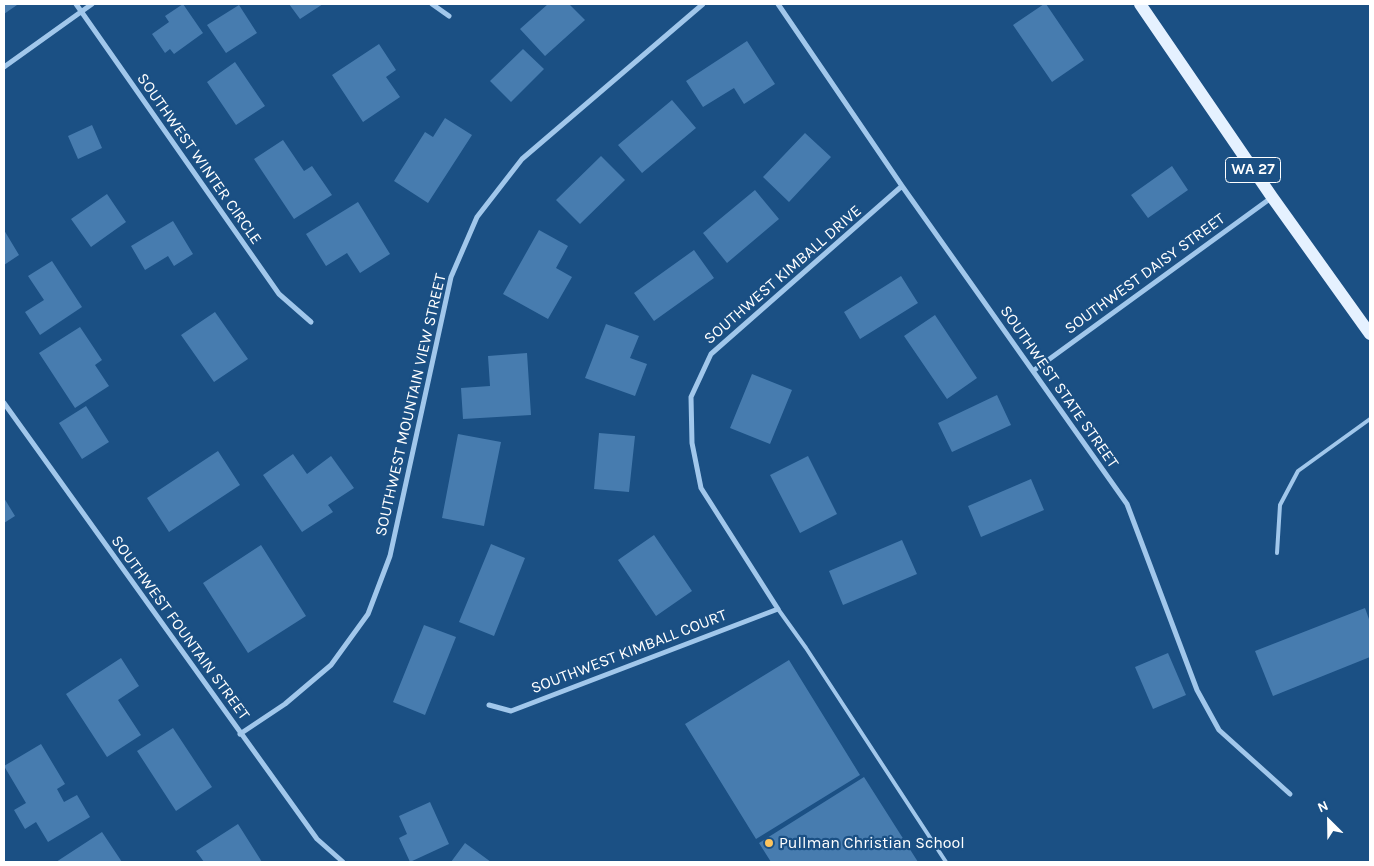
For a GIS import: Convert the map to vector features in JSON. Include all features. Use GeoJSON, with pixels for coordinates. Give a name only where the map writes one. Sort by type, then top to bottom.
{"type":"FeatureCollection","features":[{"type":"Feature","properties":{"kind":"main road","name":"WA 27"},"geometry":{"type":"LineString","coordinates":[[1140,4],[1272,197],[1370,334]]}},
{"type":"Feature","properties":{"kind":"street","name":"SOUTHWEST WINTER CIRCLE"},"geometry":{"type":"LineString","coordinates":[[76,4],[279,294],[310,322]]}},
{"type":"Feature","properties":{"kind":"street"},"geometry":{"type":"LineString","coordinates":[[4,68],[92,4]]}},
{"type":"Feature","properties":{"kind":"street"},"geometry":{"type":"LineString","coordinates":[[432,4],[449,16]]}},
{"type":"Feature","properties":{"kind":"street","name":"SOUTHWEST MOUNTAIN VIEW STREET"},"geometry":{"type":"LineString","coordinates":[[240,734],[286,704],[331,665],[368,614],[390,556],[451,278],[477,217],[522,159],[703,4]]}},
{"type":"Feature","properties":{"kind":"street","name":"SOUTHWEST STATE STREET"},"geometry":{"type":"LineString","coordinates":[[778,4],[902,186],[1126,504],[1197,690],[1219,730],[1290,794]]}},
{"type":"Feature","properties":{"kind":"street","name":"SOUTHWEST KIMBALL DRIVE"},"geometry":{"type":"LineString","coordinates":[[778,609],[701,488],[692,443],[691,397],[711,354],[902,186]]}},
{"type":"Feature","properties":{"kind":"street","name":"SOUTHWEST DAISY STREET"},"geometry":{"type":"LineString","coordinates":[[1033,371],[1272,197]]}},
{"type":"Feature","properties":{"kind":"street","name":"SOUTHWEST FOUNTAIN STREET"},"geometry":{"type":"LineString","coordinates":[[4,403],[317,839],[343,862]]}},
{"type":"Feature","properties":{"kind":"street","name":"SOUTHWEST KIMBALL COURT"},"geometry":{"type":"LineString","coordinates":[[489,706],[510,711],[778,609]]}},
{"type":"Feature","properties":{"kind":"lane"},"geometry":{"type":"LineString","coordinates":[[1277,553],[1280,505],[1298,471],[1370,419]]}},
{"type":"Feature","properties":{"kind":"lane"},"geometry":{"type":"LineString","coordinates":[[778,609],[806,648],[946,862]]}},
{"type":"Feature","properties":{"kind":"building"},"geometry":{"type":"Polygon","coordinates":[[[4,4],[16,4],[17,5],[4,14],[4,4]]]}},
{"type":"Feature","properties":{"kind":"building"},"geometry":{"type":"Polygon","coordinates":[[[183,4],[203,33],[174,54],[170,49],[165,53],[152,34],[169,22],[165,16],[183,4]]]}},
{"type":"Feature","properties":{"kind":"building"},"geometry":{"type":"Polygon","coordinates":[[[289,4],[323,4],[300,19],[289,4]]]}},
{"type":"Feature","properties":{"kind":"building"},"geometry":{"type":"Polygon","coordinates":[[[548,4],[569,4],[585,20],[545,56],[520,29],[548,4]]]}},
{"type":"Feature","properties":{"kind":"building"},"geometry":{"type":"Polygon","coordinates":[[[1046,4],[1084,60],[1052,82],[1013,25],[1046,4]]]}},
{"type":"Feature","properties":{"kind":"building"},"geometry":{"type":"Polygon","coordinates":[[[239,5],[257,33],[226,53],[207,25],[239,5]]]}},
{"type":"Feature","properties":{"kind":"building"},"geometry":{"type":"Polygon","coordinates":[[[747,41],[775,84],[744,104],[734,88],[703,107],[686,81],[747,41]]]}},
{"type":"Feature","properties":{"kind":"building"},"geometry":{"type":"Polygon","coordinates":[[[379,44],[396,70],[386,77],[400,97],[363,122],[332,75],[379,44]]]}},
{"type":"Feature","properties":{"kind":"building"},"geometry":{"type":"Polygon","coordinates":[[[523,49],[544,69],[511,102],[490,81],[523,49]]]}},
{"type":"Feature","properties":{"kind":"building"},"geometry":{"type":"Polygon","coordinates":[[[235,62],[265,106],[236,125],[207,82],[235,62]]]}},
{"type":"Feature","properties":{"kind":"building"},"geometry":{"type":"Polygon","coordinates":[[[672,100],[696,128],[642,173],[618,145],[672,100]]]}},
{"type":"Feature","properties":{"kind":"building"},"geometry":{"type":"Polygon","coordinates":[[[445,118],[472,135],[428,203],[394,181],[425,132],[433,137],[445,118]]]}},
{"type":"Feature","properties":{"kind":"building"},"geometry":{"type":"Polygon","coordinates":[[[92,125],[102,148],[78,159],[68,136],[92,125]]]}},
{"type":"Feature","properties":{"kind":"building"},"geometry":{"type":"Polygon","coordinates":[[[805,133],[831,157],[789,202],[763,177],[805,133]]]}},
{"type":"Feature","properties":{"kind":"building"},"geometry":{"type":"Polygon","coordinates":[[[283,140],[304,171],[312,166],[332,195],[294,219],[254,159],[283,140]]]}},
{"type":"Feature","properties":{"kind":"building"},"geometry":{"type":"Polygon","coordinates":[[[601,156],[625,180],[580,224],[556,200],[601,156]]]}},
{"type":"Feature","properties":{"kind":"building"},"geometry":{"type":"Polygon","coordinates":[[[1172,166],[1188,190],[1148,218],[1131,195],[1172,166]]]}},
{"type":"Feature","properties":{"kind":"building"},"geometry":{"type":"Polygon","coordinates":[[[755,190],[779,219],[727,263],[703,233],[755,190]]]}},
{"type":"Feature","properties":{"kind":"building"},"geometry":{"type":"Polygon","coordinates":[[[107,194],[126,222],[91,247],[71,219],[107,194]]]}},
{"type":"Feature","properties":{"kind":"building"},"geometry":{"type":"Polygon","coordinates":[[[358,202],[390,254],[360,273],[347,253],[326,266],[306,234],[358,202]]]}},
{"type":"Feature","properties":{"kind":"building"},"geometry":{"type":"Polygon","coordinates":[[[173,221],[193,254],[174,266],[168,256],[145,270],[131,246],[173,221]]]}},
{"type":"Feature","properties":{"kind":"building"},"geometry":{"type":"Polygon","coordinates":[[[4,230],[19,255],[4,265],[4,230]]]}},
{"type":"Feature","properties":{"kind":"building"},"geometry":{"type":"Polygon","coordinates":[[[539,230],[568,246],[556,268],[572,277],[548,319],[503,294],[539,230]]]}},
{"type":"Feature","properties":{"kind":"building"},"geometry":{"type":"Polygon","coordinates":[[[694,250],[714,278],[654,321],[634,293],[694,250]]]}},
{"type":"Feature","properties":{"kind":"building"},"geometry":{"type":"Polygon","coordinates":[[[52,261],[82,307],[40,335],[25,312],[44,300],[28,276],[52,261]]]}},
{"type":"Feature","properties":{"kind":"building"},"geometry":{"type":"Polygon","coordinates":[[[901,276],[918,303],[860,339],[844,312],[901,276]]]}},
{"type":"Feature","properties":{"kind":"building"},"geometry":{"type":"Polygon","coordinates":[[[215,312],[248,359],[214,382],[181,335],[215,312]]]}},
{"type":"Feature","properties":{"kind":"building"},"geometry":{"type":"Polygon","coordinates":[[[935,315],[977,378],[947,399],[904,336],[935,315]]]}},
{"type":"Feature","properties":{"kind":"building"},"geometry":{"type":"Polygon","coordinates":[[[606,324],[639,336],[630,358],[647,364],[635,396],[585,378],[606,324]]]}},
{"type":"Feature","properties":{"kind":"building"},"geometry":{"type":"Polygon","coordinates":[[[80,327],[102,360],[95,365],[109,386],[75,408],[39,353],[80,327]]]}},
{"type":"Feature","properties":{"kind":"building"},"geometry":{"type":"Polygon","coordinates":[[[527,353],[531,415],[463,419],[461,388],[490,386],[488,356],[527,353]]]}},
{"type":"Feature","properties":{"kind":"building"},"geometry":{"type":"Polygon","coordinates":[[[752,374],[792,390],[770,444],[730,428],[752,374]]]}},
{"type":"Feature","properties":{"kind":"building"},"geometry":{"type":"Polygon","coordinates":[[[997,395],[1011,425],[952,452],[938,423],[997,395]]]}},
{"type":"Feature","properties":{"kind":"building"},"geometry":{"type":"Polygon","coordinates":[[[86,406],[109,442],[82,459],[59,423],[86,406]]]}},
{"type":"Feature","properties":{"kind":"building"},"geometry":{"type":"Polygon","coordinates":[[[599,433],[635,436],[629,492],[594,489],[599,433]]]}},
{"type":"Feature","properties":{"kind":"building"},"geometry":{"type":"Polygon","coordinates":[[[458,434],[501,442],[484,526],[442,518],[458,434]]]}},
{"type":"Feature","properties":{"kind":"building"},"geometry":{"type":"Polygon","coordinates":[[[218,451],[240,485],[169,532],[147,498],[218,451]]]}},
{"type":"Feature","properties":{"kind":"building"},"geometry":{"type":"Polygon","coordinates":[[[293,454],[307,474],[331,456],[354,488],[328,505],[333,512],[302,532],[263,475],[293,454]]]}},
{"type":"Feature","properties":{"kind":"building"},"geometry":{"type":"Polygon","coordinates":[[[808,456],[837,514],[800,533],[770,475],[808,456]]]}},
{"type":"Feature","properties":{"kind":"building"},"geometry":{"type":"Polygon","coordinates":[[[1031,479],[1044,510],[981,537],[968,506],[1031,479]]]}},
{"type":"Feature","properties":{"kind":"building"},"geometry":{"type":"Polygon","coordinates":[[[4,498],[15,516],[4,523],[4,498]]]}},
{"type":"Feature","properties":{"kind":"building"},"geometry":{"type":"Polygon","coordinates":[[[654,535],[692,591],[656,616],[618,560],[654,535]]]}},
{"type":"Feature","properties":{"kind":"building"},"geometry":{"type":"Polygon","coordinates":[[[902,540],[917,574],[843,605],[829,571],[902,540]]]}},
{"type":"Feature","properties":{"kind":"building"},"geometry":{"type":"Polygon","coordinates":[[[491,544],[525,558],[494,636],[459,622],[491,544]]]}},
{"type":"Feature","properties":{"kind":"building"},"geometry":{"type":"Polygon","coordinates":[[[261,545],[306,616],[248,653],[203,583],[261,545]]]}},
{"type":"Feature","properties":{"kind":"building"},"geometry":{"type":"Polygon","coordinates":[[[1365,608],[1370,622],[1370,657],[1273,696],[1255,651],[1365,608]]]}},
{"type":"Feature","properties":{"kind":"building"},"geometry":{"type":"Polygon","coordinates":[[[424,625],[456,637],[425,715],[393,702],[424,625]]]}},
{"type":"Feature","properties":{"kind":"building"},"geometry":{"type":"Polygon","coordinates":[[[1168,653],[1186,695],[1153,709],[1135,667],[1168,653]]]}},
{"type":"Feature","properties":{"kind":"building"},"geometry":{"type":"Polygon","coordinates":[[[121,658],[139,686],[118,700],[141,735],[107,757],[66,694],[121,658]]]}},
{"type":"Feature","properties":{"kind":"building"},"geometry":{"type":"Polygon","coordinates":[[[789,660],[860,775],[756,839],[685,724],[789,660]]]}},
{"type":"Feature","properties":{"kind":"building"},"geometry":{"type":"Polygon","coordinates":[[[173,728],[212,787],[176,811],[137,751],[173,728]]]}},
{"type":"Feature","properties":{"kind":"building"},"geometry":{"type":"Polygon","coordinates":[[[41,744],[65,784],[57,789],[64,802],[77,795],[90,817],[48,842],[36,822],[25,829],[14,810],[26,803],[4,766],[41,744]]]}},
{"type":"Feature","properties":{"kind":"building"},"geometry":{"type":"Polygon","coordinates":[[[864,777],[918,862],[771,862],[759,843],[864,777]]]}},
{"type":"Feature","properties":{"kind":"building"},"geometry":{"type":"Polygon","coordinates":[[[430,802],[449,844],[410,862],[399,838],[407,834],[399,816],[430,802]]]}},
{"type":"Feature","properties":{"kind":"building"},"geometry":{"type":"Polygon","coordinates":[[[238,824],[262,862],[204,862],[196,851],[238,824]]]}},
{"type":"Feature","properties":{"kind":"building"},"geometry":{"type":"Polygon","coordinates":[[[102,832],[122,862],[56,862],[102,832]]]}},
{"type":"Feature","properties":{"kind":"building"},"geometry":{"type":"Polygon","coordinates":[[[465,843],[491,862],[451,862],[465,843]]]}},
{"type":"Feature","properties":{"kind":"place","name":"Pullman Christian School"},"geometry":{"type":"Point","coordinates":[769,843]}}]}
